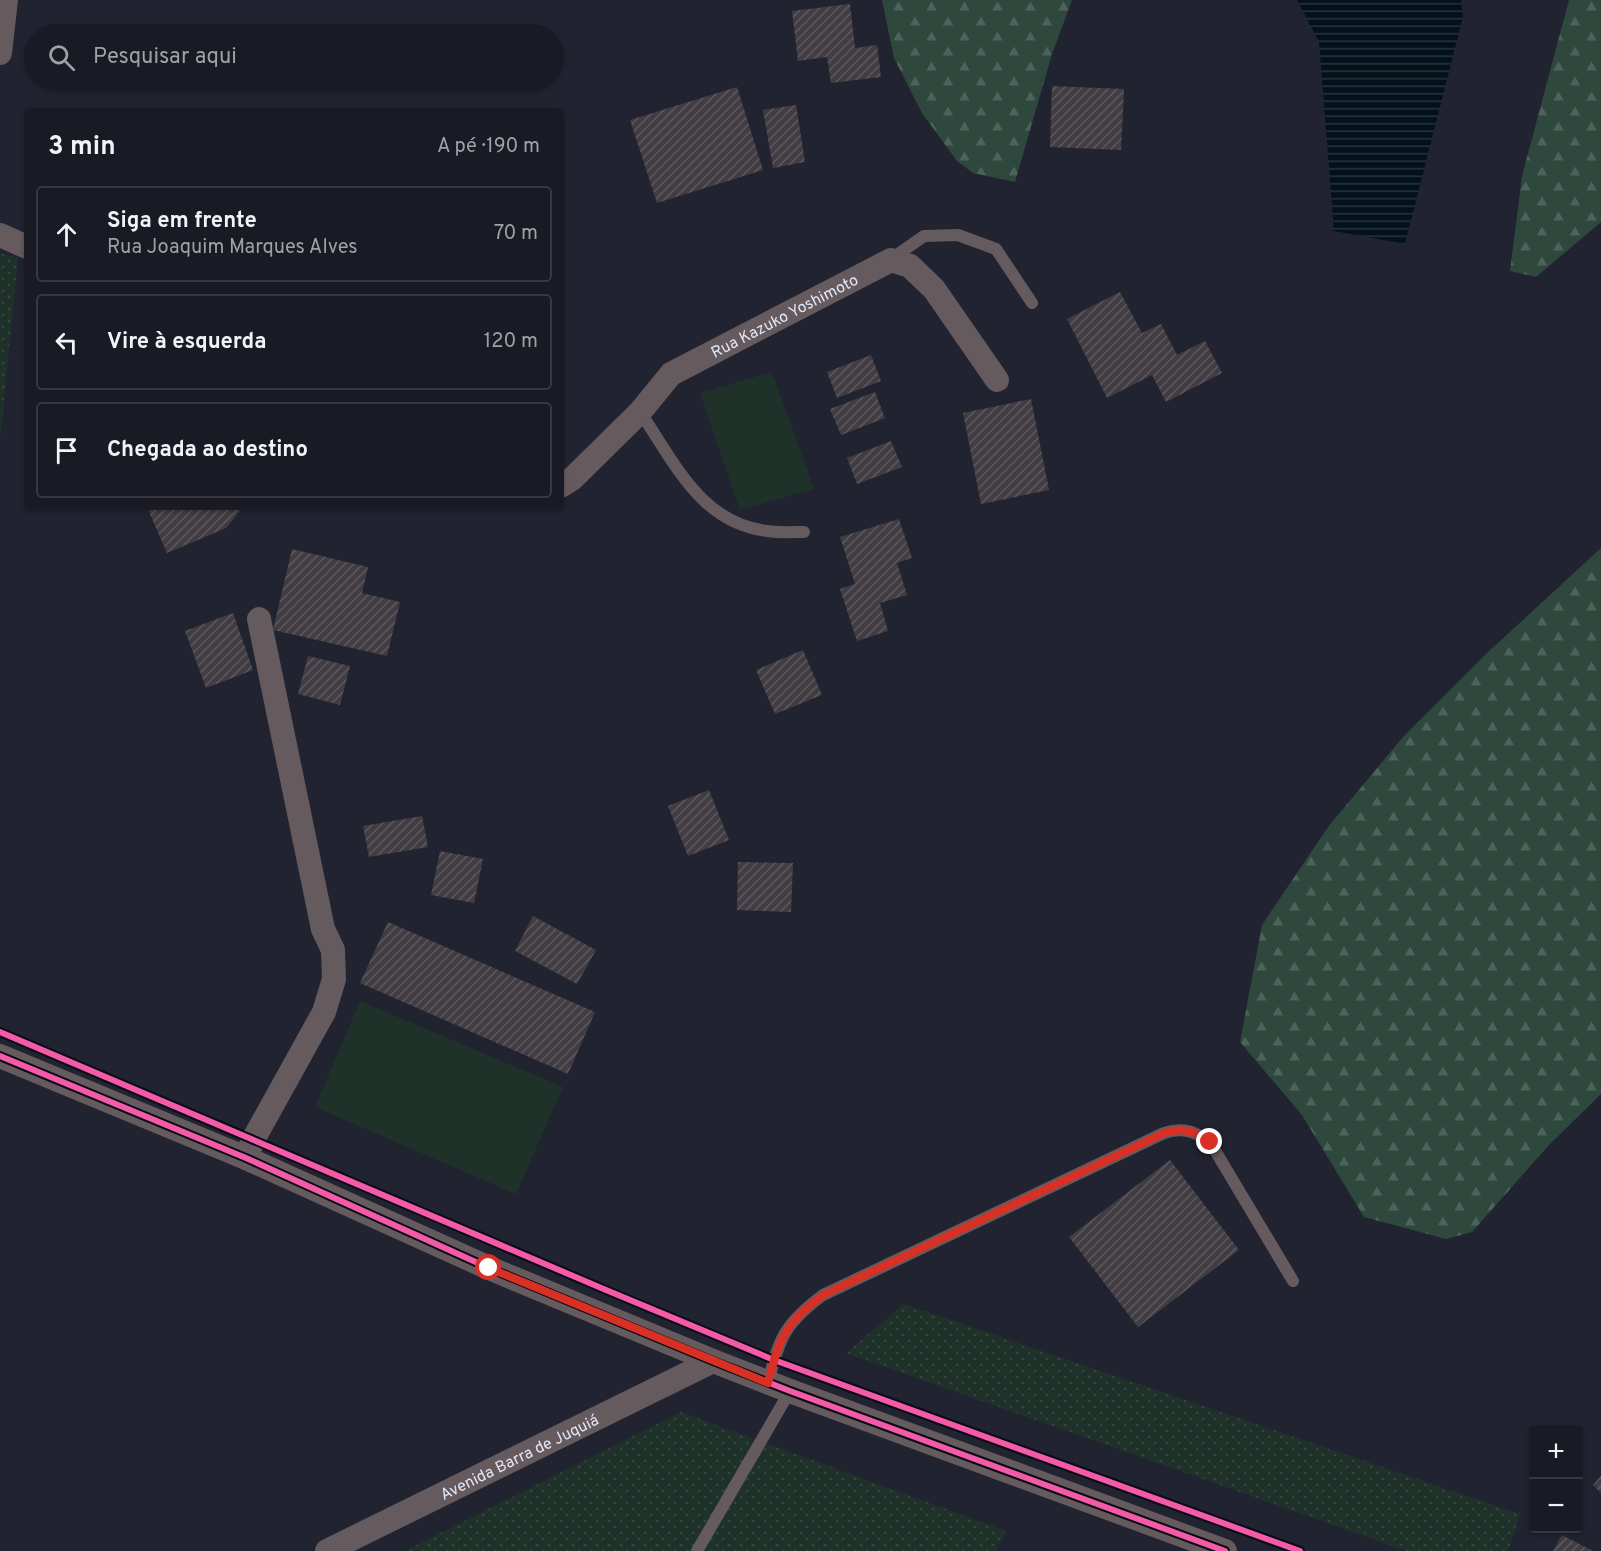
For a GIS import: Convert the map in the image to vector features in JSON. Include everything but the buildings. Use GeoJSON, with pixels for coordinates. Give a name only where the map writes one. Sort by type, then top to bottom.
{"type":"FeatureCollection","features":[{"type":"Feature","properties":{"kind":"street"},"geometry":{"type":"LineString","coordinates":[[0,53],[6,0]]}},
{"type":"Feature","properties":{"kind":"street"},"geometry":{"type":"LineString","coordinates":[[0,235],[24,246]]}},
{"type":"Feature","properties":{"kind":"street"},"geometry":{"type":"LineString","coordinates":[[889,261],[910,266],[934,289],[997,380]]}},
{"type":"Feature","properties":{"kind":"street","name":"Rua Kazuko Yoshimoto"},"geometry":{"type":"LineString","coordinates":[[564,484],[572,479],[640,412],[671,374],[889,261]]}},
{"type":"Feature","properties":{"kind":"street"},"geometry":{"type":"LineString","coordinates":[[246,1158],[253,1140],[324,1012],[334,979],[333,950],[323,930],[259,619]]}},
{"type":"Feature","properties":{"kind":"street"},"geometry":{"type":"LineString","coordinates":[[0,1056],[246,1158],[489,1268],[713,1361],[1225,1551]]}},
{"type":"Feature","properties":{"kind":"street","name":"Avenida Barra de Juquiá"},"geometry":{"type":"LineString","coordinates":[[327,1551],[713,1361]]}},
{"type":"Feature","properties":{"kind":"lane"},"geometry":{"type":"LineString","coordinates":[[889,261],[924,236],[958,235],[996,249],[1032,303]]}},
{"type":"Feature","properties":{"kind":"lane"},"geometry":{"type":"LineString","coordinates":[[640,412],[695,493],[712,510],[744,526],[767,531],[804,532]]}},
{"type":"Feature","properties":{"kind":"lane"},"geometry":{"type":"LineString","coordinates":[[697,1551],[779,1387],[774,1360],[793,1321],[823,1295],[1164,1133],[1187,1130],[1210,1142],[1293,1281]]}},
{"type":"Feature","properties":{"kind":"green space"},"geometry":{"type":"Polygon","coordinates":[[[882,0],[1072,0],[1052,54],[1015,182],[973,173],[957,161],[922,113],[894,58],[882,0]]]}},
{"type":"Feature","properties":{"kind":"green space"},"geometry":{"type":"Polygon","coordinates":[[[1569,0],[1601,0],[1601,222],[1536,277],[1510,271],[1522,176],[1569,0]]]}},
{"type":"Feature","properties":{"kind":"green space"},"geometry":{"type":"Polygon","coordinates":[[[0,253],[18,258],[0,439],[0,253]]]}},
{"type":"Feature","properties":{"kind":"green space"},"geometry":{"type":"Polygon","coordinates":[[[772,372],[814,489],[740,510],[700,393],[772,372]]]}},
{"type":"Feature","properties":{"kind":"green space"},"geometry":{"type":"Polygon","coordinates":[[[1601,548],[1601,1094],[1549,1145],[1472,1232],[1446,1239],[1364,1217],[1302,1115],[1240,1042],[1262,925],[1328,827],[1403,737],[1486,654],[1601,548]]]}},
{"type":"Feature","properties":{"kind":"green space"},"geometry":{"type":"Polygon","coordinates":[[[360,1001],[563,1087],[516,1194],[315,1107],[360,1001]]]}},
{"type":"Feature","properties":{"kind":"green space"},"geometry":{"type":"Polygon","coordinates":[[[904,1304],[1520,1514],[1508,1551],[1407,1551],[846,1353],[904,1304]]]}},
{"type":"Feature","properties":{"kind":"green space"},"geometry":{"type":"Polygon","coordinates":[[[681,1412],[1006,1531],[996,1551],[405,1551],[681,1412]]]}},
{"type":"Feature","properties":{"kind":"shaded area"},"geometry":{"type":"Polygon","coordinates":[[[1297,0],[1461,0],[1463,17],[1405,244],[1334,231],[1319,42],[1297,0]]]}},
{"type":"Feature","properties":{"kind":"cycle path"},"geometry":{"type":"LineString","coordinates":[[0,1032],[774,1360],[1300,1551]]}},
{"type":"Feature","properties":{"kind":"cycle path"},"geometry":{"type":"LineString","coordinates":[[0,1056],[246,1158],[489,1268],[713,1361],[1225,1551]]}},
{"type":"Feature","properties":{"kind":"route"},"geometry":{"type":"LineString","coordinates":[[489,1268],[768,1383],[783,1337],[793,1321],[823,1295],[1164,1133],[1187,1130],[1210,1142]]}}]}
